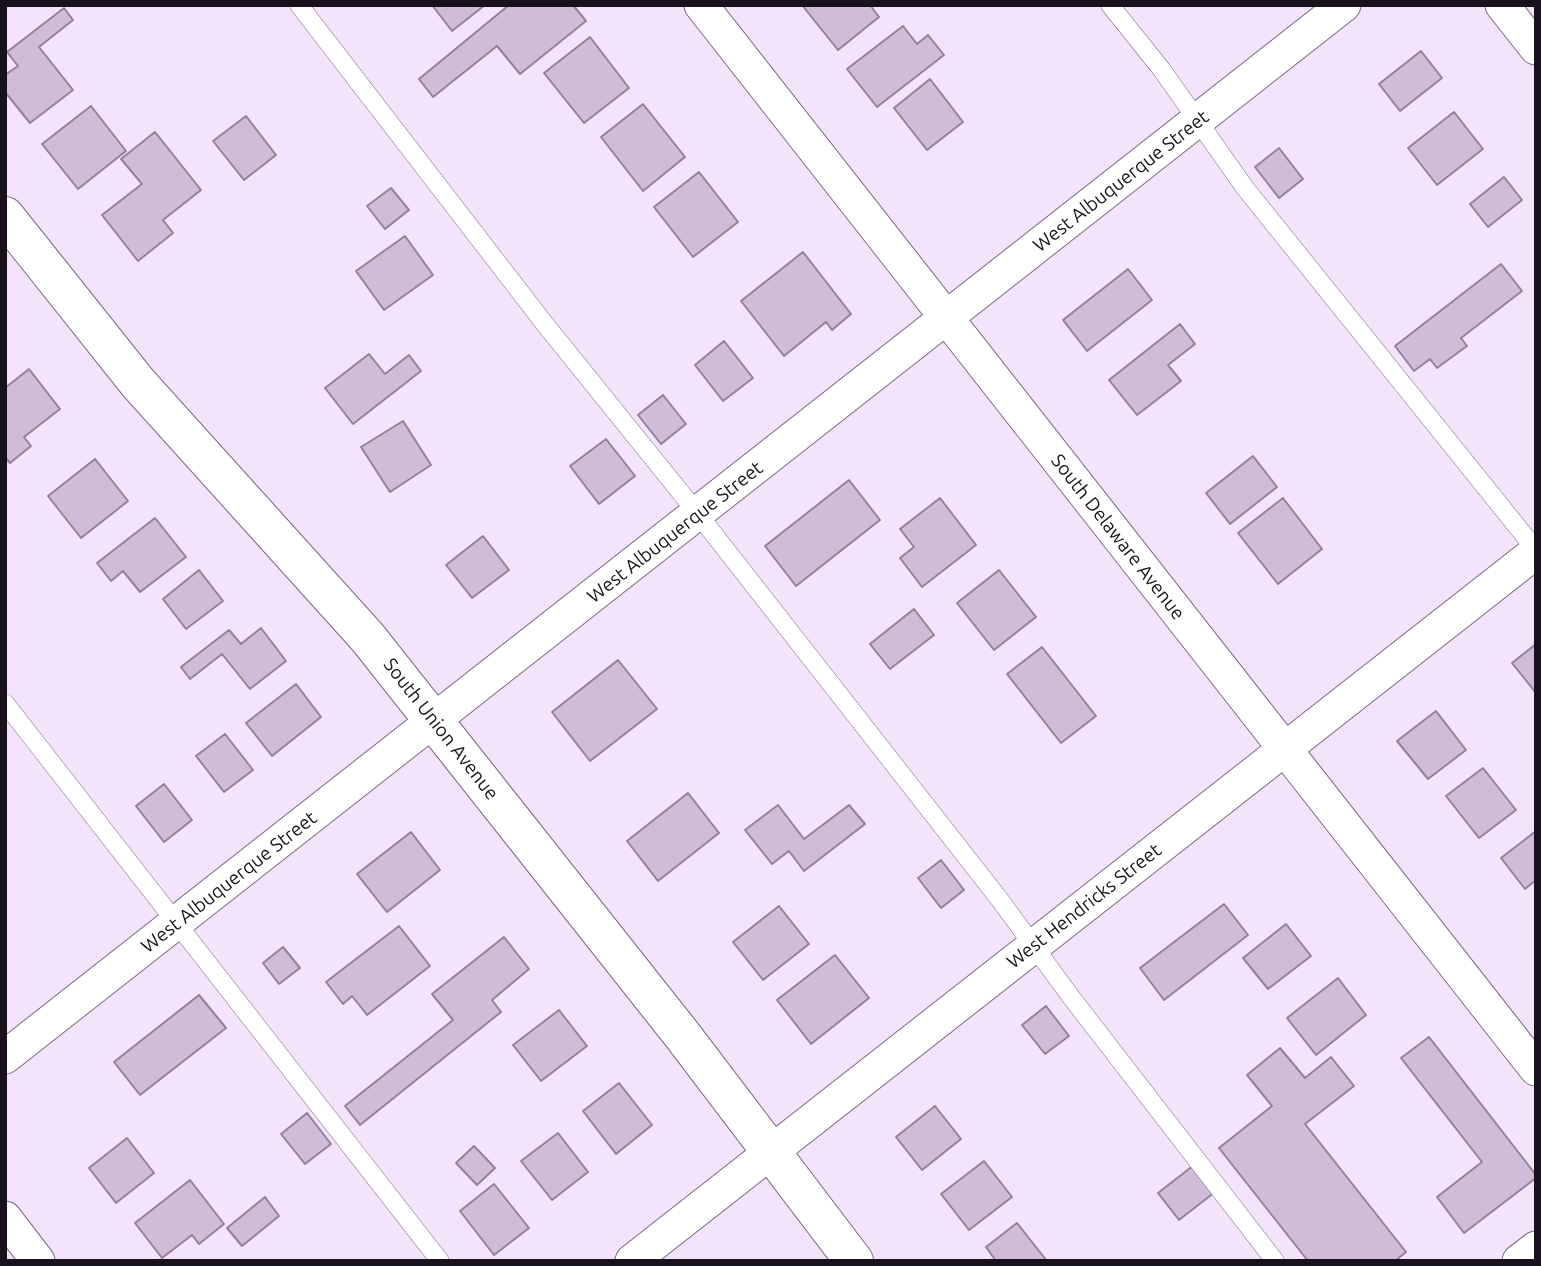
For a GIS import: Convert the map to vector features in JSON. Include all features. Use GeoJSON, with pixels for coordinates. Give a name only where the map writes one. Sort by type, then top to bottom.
{"type":"FeatureCollection","features":[{"type":"Feature","properties":{"kind":"main road","name":"South Union Avenue"},"geometry":{"type":"LineString","coordinates":[[5,216],[138,383],[327,589],[683,1036],[854,1261]]}},
{"type":"Feature","properties":{"kind":"street","name":"South Delaware Avenue"},"geometry":{"type":"LineString","coordinates":[[701,5],[1536,1069]]}},
{"type":"Feature","properties":{"kind":"street","name":"West Albuquerque Street"},"geometry":{"type":"LineString","coordinates":[[5,1057],[435,722],[1344,5]]}},
{"type":"Feature","properties":{"kind":"street"},"geometry":{"type":"LineString","coordinates":[[1502,5],[1536,48]]}},
{"type":"Feature","properties":{"kind":"street","name":"West Hendricks Street"},"geometry":{"type":"LineString","coordinates":[[632,1261],[1536,551]]}},
{"type":"Feature","properties":{"kind":"street"},"geometry":{"type":"LineString","coordinates":[[5,1218],[38,1261]]}},
{"type":"Feature","properties":{"kind":"street"},"geometry":{"type":"LineString","coordinates":[[1520,1261],[1536,1248]]}},
{"type":"Feature","properties":{"kind":"lane"},"geometry":{"type":"LineString","coordinates":[[299,5],[536,312],[698,514],[1275,1261]]}},
{"type":"Feature","properties":{"kind":"lane"},"geometry":{"type":"LineString","coordinates":[[1110,5],[1198,120],[1245,188],[1536,551]]}},
{"type":"Feature","properties":{"kind":"lane"},"geometry":{"type":"LineString","coordinates":[[5,703],[440,1261]]}},
{"type":"Feature","properties":{"kind":"building"},"geometry":{"type":"Polygon","coordinates":[[[432,5],[485,5],[452,31],[432,5]]]}},
{"type":"Feature","properties":{"kind":"building"},"geometry":{"type":"Polygon","coordinates":[[[509,5],[573,5],[586,21],[520,74],[497,46],[433,97],[419,79],[509,5]]]}},
{"type":"Feature","properties":{"kind":"building"},"geometry":{"type":"Polygon","coordinates":[[[802,5],[870,5],[879,17],[838,50],[802,5]]]}},
{"type":"Feature","properties":{"kind":"building"},"geometry":{"type":"Polygon","coordinates":[[[64,8],[73,20],[39,47],[73,90],[30,123],[5,92],[5,75],[18,66],[7,52],[64,8]]]}},
{"type":"Feature","properties":{"kind":"building"},"geometry":{"type":"Polygon","coordinates":[[[903,26],[917,44],[928,35],[944,55],[877,107],[847,69],[903,26]]]}},
{"type":"Feature","properties":{"kind":"building"},"geometry":{"type":"Polygon","coordinates":[[[590,37],[629,88],[584,123],[544,73],[590,37]]]}},
{"type":"Feature","properties":{"kind":"building"},"geometry":{"type":"Polygon","coordinates":[[[1421,51],[1442,78],[1400,111],[1379,84],[1421,51]]]}},
{"type":"Feature","properties":{"kind":"building"},"geometry":{"type":"Polygon","coordinates":[[[930,79],[963,122],[927,150],[894,108],[930,79]]]}},
{"type":"Feature","properties":{"kind":"building"},"geometry":{"type":"Polygon","coordinates":[[[643,104],[685,157],[643,191],[601,137],[643,104]]]}},
{"type":"Feature","properties":{"kind":"building"},"geometry":{"type":"Polygon","coordinates":[[[91,106],[126,151],[78,189],[42,144],[91,106]]]}},
{"type":"Feature","properties":{"kind":"building"},"geometry":{"type":"Polygon","coordinates":[[[1454,112],[1483,149],[1437,185],[1408,148],[1454,112]]]}},
{"type":"Feature","properties":{"kind":"building"},"geometry":{"type":"Polygon","coordinates":[[[246,116],[276,155],[244,180],[213,141],[246,116]]]}},
{"type":"Feature","properties":{"kind":"building"},"geometry":{"type":"Polygon","coordinates":[[[155,132],[201,190],[163,220],[173,233],[138,261],[102,215],[142,184],[121,159],[155,132]]]}},
{"type":"Feature","properties":{"kind":"building"},"geometry":{"type":"Polygon","coordinates":[[[1279,148],[1303,179],[1279,198],[1255,167],[1279,148]]]}},
{"type":"Feature","properties":{"kind":"building"},"geometry":{"type":"Polygon","coordinates":[[[699,172],[738,222],[693,257],[654,207],[699,172]]]}},
{"type":"Feature","properties":{"kind":"building"},"geometry":{"type":"Polygon","coordinates":[[[1504,177],[1522,200],[1488,227],[1470,204],[1504,177]]]}},
{"type":"Feature","properties":{"kind":"building"},"geometry":{"type":"Polygon","coordinates":[[[391,188],[409,210],[385,229],[367,206],[391,188]]]}},
{"type":"Feature","properties":{"kind":"building"},"geometry":{"type":"Polygon","coordinates":[[[405,236],[433,275],[384,310],[356,271],[405,236]]]}},
{"type":"Feature","properties":{"kind":"building"},"geometry":{"type":"Polygon","coordinates":[[[803,252],[851,314],[832,330],[826,322],[784,356],[741,301],[803,252]]]}},
{"type":"Feature","properties":{"kind":"building"},"geometry":{"type":"Polygon","coordinates":[[[1501,264],[1522,291],[1461,338],[1467,346],[1437,368],[1430,359],[1414,371],[1395,346],[1501,264]]]}},
{"type":"Feature","properties":{"kind":"building"},"geometry":{"type":"Polygon","coordinates":[[[1128,269],[1152,300],[1087,351],[1063,320],[1128,269]]]}},
{"type":"Feature","properties":{"kind":"building"},"geometry":{"type":"Polygon","coordinates":[[[1180,324],[1195,344],[1168,365],[1181,381],[1137,415],[1109,380],[1180,324]]]}},
{"type":"Feature","properties":{"kind":"building"},"geometry":{"type":"Polygon","coordinates":[[[724,341],[753,378],[723,401],[695,365],[724,341]]]}},
{"type":"Feature","properties":{"kind":"building"},"geometry":{"type":"Polygon","coordinates":[[[369,354],[385,374],[409,355],[421,371],[353,424],[325,388],[369,354]]]}},
{"type":"Feature","properties":{"kind":"building"},"geometry":{"type":"Polygon","coordinates":[[[29,369],[60,409],[24,437],[31,446],[10,463],[5,457],[5,388],[29,369]]]}},
{"type":"Feature","properties":{"kind":"building"},"geometry":{"type":"Polygon","coordinates":[[[663,395],[686,424],[661,444],[638,415],[663,395]]]}},
{"type":"Feature","properties":{"kind":"building"},"geometry":{"type":"Polygon","coordinates":[[[403,421],[431,465],[390,492],[361,447],[403,421]]]}},
{"type":"Feature","properties":{"kind":"building"},"geometry":{"type":"Polygon","coordinates":[[[606,439],[635,476],[599,504],[570,466],[606,439]]]}},
{"type":"Feature","properties":{"kind":"building"},"geometry":{"type":"Polygon","coordinates":[[[1253,456],[1277,487],[1230,524],[1206,493],[1253,456]]]}},
{"type":"Feature","properties":{"kind":"building"},"geometry":{"type":"Polygon","coordinates":[[[95,459],[128,501],[81,538],[48,496],[95,459]]]}},
{"type":"Feature","properties":{"kind":"building"},"geometry":{"type":"Polygon","coordinates":[[[849,480],[880,520],[796,586],[765,546],[849,480]]]}},
{"type":"Feature","properties":{"kind":"building"},"geometry":{"type":"Polygon","coordinates":[[[940,498],[976,545],[922,587],[900,558],[914,547],[900,529],[940,498]]]}},
{"type":"Feature","properties":{"kind":"building"},"geometry":{"type":"Polygon","coordinates":[[[1283,498],[1322,549],[1278,584],[1238,533],[1283,498]]]}},
{"type":"Feature","properties":{"kind":"building"},"geometry":{"type":"Polygon","coordinates":[[[155,518],[186,557],[140,592],[123,571],[111,581],[97,563],[155,518]]]}},
{"type":"Feature","properties":{"kind":"building"},"geometry":{"type":"Polygon","coordinates":[[[483,536],[509,570],[472,598],[446,565],[483,536]]]}},
{"type":"Feature","properties":{"kind":"building"},"geometry":{"type":"Polygon","coordinates":[[[199,570],[223,601],[186,629],[163,599],[199,570]]]}},
{"type":"Feature","properties":{"kind":"building"},"geometry":{"type":"Polygon","coordinates":[[[999,570],[1036,617],[994,650],[957,603],[999,570]]]}},
{"type":"Feature","properties":{"kind":"building"},"geometry":{"type":"Polygon","coordinates":[[[914,609],[934,635],[890,669],[870,644],[914,609]]]}},
{"type":"Feature","properties":{"kind":"building"},"geometry":{"type":"Polygon","coordinates":[[[261,628],[286,661],[250,689],[222,654],[190,679],[181,667],[229,630],[241,644],[261,628]]]}},
{"type":"Feature","properties":{"kind":"building"},"geometry":{"type":"Polygon","coordinates":[[[1536,644],[1536,693],[1512,663],[1536,644]]]}},
{"type":"Feature","properties":{"kind":"building"},"geometry":{"type":"Polygon","coordinates":[[[1042,647],[1096,716],[1061,743],[1007,674],[1042,647]]]}},
{"type":"Feature","properties":{"kind":"building"},"geometry":{"type":"Polygon","coordinates":[[[618,660],[657,709],[590,761],[552,712],[618,660]]]}},
{"type":"Feature","properties":{"kind":"building"},"geometry":{"type":"Polygon","coordinates":[[[296,684],[321,717],[272,756],[246,723],[296,684]]]}},
{"type":"Feature","properties":{"kind":"building"},"geometry":{"type":"Polygon","coordinates":[[[1436,711],[1466,750],[1428,779],[1397,741],[1436,711]]]}},
{"type":"Feature","properties":{"kind":"building"},"geometry":{"type":"Polygon","coordinates":[[[225,734],[253,770],[224,792],[196,756],[225,734]]]}},
{"type":"Feature","properties":{"kind":"building"},"geometry":{"type":"Polygon","coordinates":[[[1483,768],[1516,810],[1479,838],[1446,796],[1483,768]]]}},
{"type":"Feature","properties":{"kind":"building"},"geometry":{"type":"Polygon","coordinates":[[[164,784],[192,820],[164,842],[136,806],[164,784]]]}},
{"type":"Feature","properties":{"kind":"building"},"geometry":{"type":"Polygon","coordinates":[[[688,793],[719,833],[658,881],[627,841],[688,793]]]}},
{"type":"Feature","properties":{"kind":"building"},"geometry":{"type":"Polygon","coordinates":[[[778,805],[804,839],[849,805],[865,824],[804,871],[789,851],[772,864],[745,830],[778,805]]]}},
{"type":"Feature","properties":{"kind":"building"},"geometry":{"type":"Polygon","coordinates":[[[1536,831],[1536,880],[1525,889],[1501,858],[1536,831]]]}},
{"type":"Feature","properties":{"kind":"building"},"geometry":{"type":"Polygon","coordinates":[[[411,832],[440,870],[387,912],[357,874],[411,832]]]}},
{"type":"Feature","properties":{"kind":"building"},"geometry":{"type":"Polygon","coordinates":[[[941,860],[964,890],[941,908],[918,878],[941,860]]]}},
{"type":"Feature","properties":{"kind":"building"},"geometry":{"type":"Polygon","coordinates":[[[1224,904],[1248,935],[1164,1000],[1140,968],[1224,904]]]}},
{"type":"Feature","properties":{"kind":"building"},"geometry":{"type":"Polygon","coordinates":[[[779,906],[809,944],[763,980],[733,942],[779,906]]]}},
{"type":"Feature","properties":{"kind":"building"},"geometry":{"type":"Polygon","coordinates":[[[1286,924],[1311,956],[1268,989],[1243,958],[1286,924]]]}},
{"type":"Feature","properties":{"kind":"building"},"geometry":{"type":"Polygon","coordinates":[[[399,926],[430,966],[367,1015],[352,996],[343,1004],[326,982],[399,926]]]}},
{"type":"Feature","properties":{"kind":"building"},"geometry":{"type":"Polygon","coordinates":[[[504,937],[529,969],[492,1000],[501,1012],[360,1125],[345,1106],[453,1020],[432,994],[504,937]]]}},
{"type":"Feature","properties":{"kind":"building"},"geometry":{"type":"Polygon","coordinates":[[[283,947],[300,968],[279,984],[263,963],[283,947]]]}},
{"type":"Feature","properties":{"kind":"building"},"geometry":{"type":"Polygon","coordinates":[[[835,955],[869,998],[811,1044],[777,1000],[835,955]]]}},
{"type":"Feature","properties":{"kind":"building"},"geometry":{"type":"Polygon","coordinates":[[[1338,978],[1366,1015],[1316,1055],[1287,1018],[1338,978]]]}},
{"type":"Feature","properties":{"kind":"building"},"geometry":{"type":"Polygon","coordinates":[[[199,995],[226,1028],[140,1095],[114,1062],[199,995]]]}},
{"type":"Feature","properties":{"kind":"building"},"geometry":{"type":"Polygon","coordinates":[[[1046,1006],[1069,1036],[1045,1054],[1022,1025],[1046,1006]]]}},
{"type":"Feature","properties":{"kind":"building"},"geometry":{"type":"Polygon","coordinates":[[[559,1010],[587,1046],[541,1081],[513,1045],[559,1010]]]}},
{"type":"Feature","properties":{"kind":"building"},"geometry":{"type":"Polygon","coordinates":[[[1429,1037],[1536,1175],[1536,1178],[1464,1233],[1437,1197],[1482,1162],[1401,1058],[1429,1037]]]}},
{"type":"Feature","properties":{"kind":"building"},"geometry":{"type":"Polygon","coordinates":[[[1280,1048],[1305,1078],[1331,1057],[1354,1086],[1305,1124],[1406,1252],[1395,1261],[1308,1261],[1219,1148],[1272,1106],[1247,1075],[1280,1048]]]}},
{"type":"Feature","properties":{"kind":"building"},"geometry":{"type":"Polygon","coordinates":[[[619,1083],[652,1125],[616,1154],[583,1111],[619,1083]]]}},
{"type":"Feature","properties":{"kind":"building"},"geometry":{"type":"Polygon","coordinates":[[[935,1106],[961,1139],[922,1170],[896,1137],[935,1106]]]}},
{"type":"Feature","properties":{"kind":"building"},"geometry":{"type":"Polygon","coordinates":[[[307,1113],[331,1144],[305,1164],[281,1134],[307,1113]]]}},
{"type":"Feature","properties":{"kind":"building"},"geometry":{"type":"Polygon","coordinates":[[[558,1133],[588,1172],[552,1200],[521,1161],[558,1133]]]}},
{"type":"Feature","properties":{"kind":"building"},"geometry":{"type":"Polygon","coordinates":[[[127,1138],[154,1173],[116,1203],[89,1168],[127,1138]]]}},
{"type":"Feature","properties":{"kind":"building"},"geometry":{"type":"Polygon","coordinates":[[[474,1146],[495,1168],[477,1185],[456,1163],[474,1146]]]}},
{"type":"Feature","properties":{"kind":"building"},"geometry":{"type":"Polygon","coordinates":[[[984,1161],[1012,1197],[969,1230],[941,1194],[984,1161]]]}},
{"type":"Feature","properties":{"kind":"building"},"geometry":{"type":"Polygon","coordinates":[[[1194,1165],[1215,1192],[1179,1220],[1158,1193],[1194,1165]]]}},
{"type":"Feature","properties":{"kind":"building"},"geometry":{"type":"Polygon","coordinates":[[[190,1180],[224,1224],[199,1244],[192,1235],[162,1258],[135,1223],[190,1180]]]}},
{"type":"Feature","properties":{"kind":"building"},"geometry":{"type":"Polygon","coordinates":[[[494,1184],[529,1228],[494,1255],[460,1211],[494,1184]]]}},
{"type":"Feature","properties":{"kind":"building"},"geometry":{"type":"Polygon","coordinates":[[[265,1197],[279,1216],[242,1246],[227,1228],[265,1197]]]}},
{"type":"Feature","properties":{"kind":"building"},"geometry":{"type":"Polygon","coordinates":[[[1017,1223],[1047,1261],[996,1261],[986,1247],[1017,1223]]]}}]}
